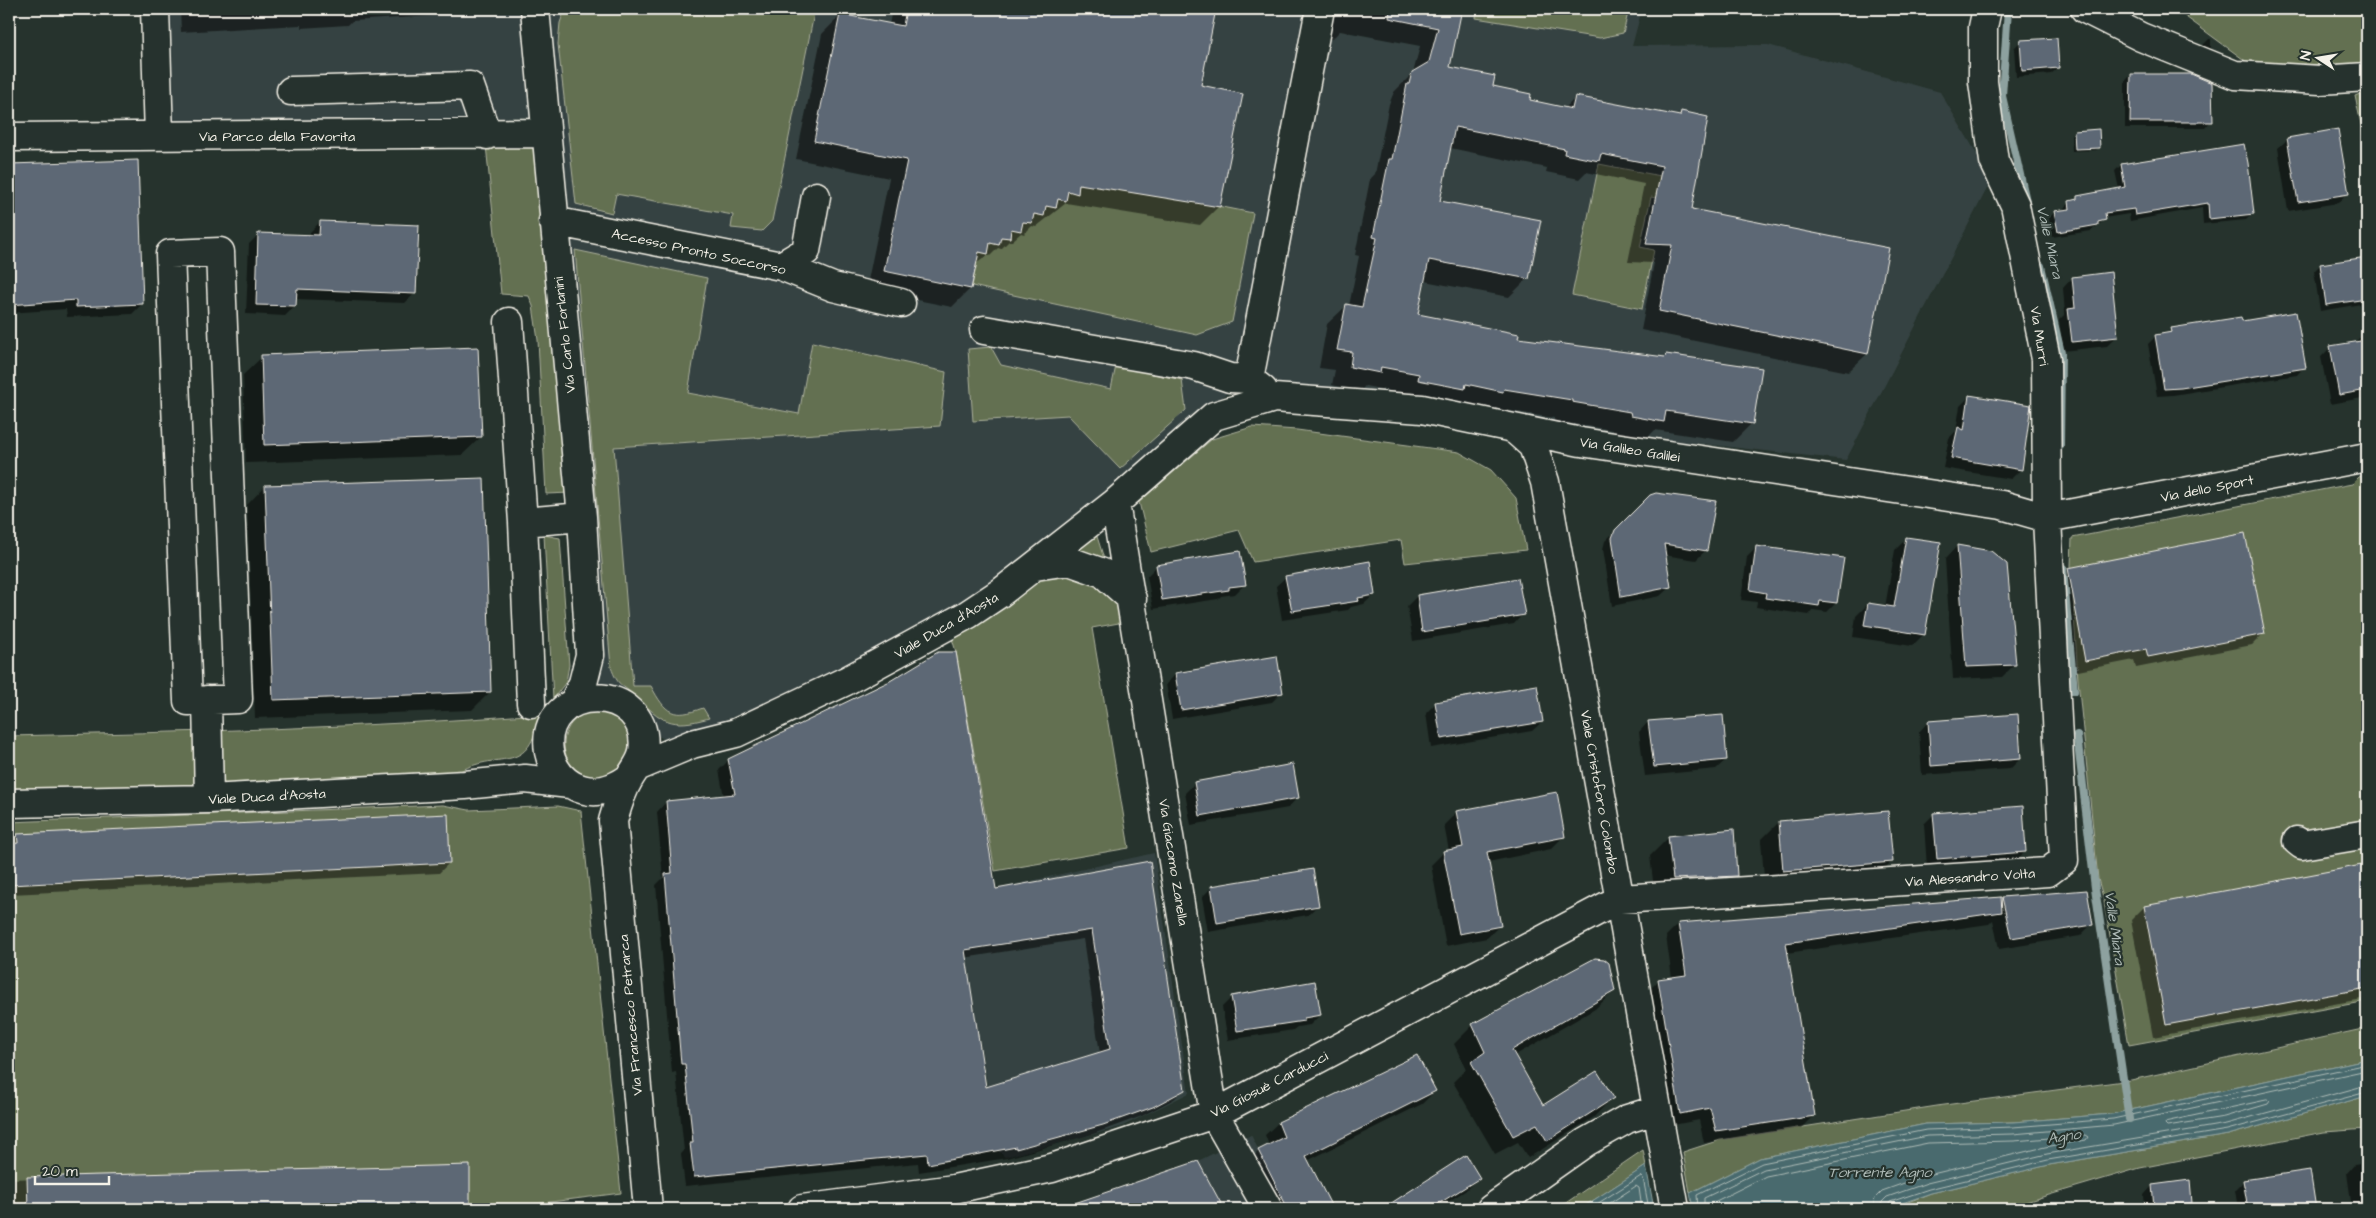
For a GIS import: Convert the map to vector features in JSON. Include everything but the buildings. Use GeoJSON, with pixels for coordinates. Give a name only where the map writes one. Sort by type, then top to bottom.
{"type":"FeatureCollection","features":[{"type":"Feature","properties":{"kind":"street"},"geometry":{"type":"LineString","coordinates":[[155,9],[160,136]]}},
{"type":"Feature","properties":{"kind":"street","name":"Via Carlo Forlanini"},"geometry":{"type":"LineString","coordinates":[[535,9],[553,221],[582,517],[590,661]]}},
{"type":"Feature","properties":{"kind":"street"},"geometry":{"type":"LineString","coordinates":[[1249,379],[1320,9]]}},
{"type":"Feature","properties":{"kind":"street","name":"Via Murri"},"geometry":{"type":"LineString","coordinates":[[1987,9],[1983,27],[1983,82],[1994,161],[2015,205],[2046,358],[2047,518]]}},
{"type":"Feature","properties":{"kind":"street"},"geometry":{"type":"LineString","coordinates":[[2085,9],[2141,37],[2235,75],[2320,80],[2367,77]]}},
{"type":"Feature","properties":{"kind":"street"},"geometry":{"type":"LineString","coordinates":[[291,91],[470,86],[487,135]]}},
{"type":"Feature","properties":{"kind":"street","name":"Via Parco della Favorita"},"geometry":{"type":"LineString","coordinates":[[9,137],[487,135],[545,133]]}},
{"type":"Feature","properties":{"kind":"street"},"geometry":{"type":"LineString","coordinates":[[781,266],[806,251],[816,196]]}},
{"type":"Feature","properties":{"kind":"street","name":"Accesso Pronto Soccorso"},"geometry":{"type":"LineString","coordinates":[[553,221],[781,266],[833,287],[901,303]]}},
{"type":"Feature","properties":{"kind":"street"},"geometry":{"type":"LineString","coordinates":[[220,252],[238,699],[207,700],[188,701],[170,254],[220,252]]}},
{"type":"Feature","properties":{"kind":"street"},"geometry":{"type":"LineString","coordinates":[[509,322],[524,522],[531,703]]}},
{"type":"Feature","properties":{"kind":"street"},"geometry":{"type":"LineString","coordinates":[[984,330],[1194,366],[1230,378],[1249,379],[1274,398]]}},
{"type":"Feature","properties":{"kind":"street","name":"Via Galileo Galilei"},"geometry":{"type":"LineString","coordinates":[[1214,416],[1274,398],[1422,409],[1514,430],[1581,442],[2002,505],[2047,518]]}},
{"type":"Feature","properties":{"kind":"street","name":"Viale Duca d'Aosta"},"geometry":{"type":"LineString","coordinates":[[633,773],[692,744],[736,733],[846,681],[967,615],[1000,593],[1115,503],[1214,416]]}},
{"type":"Feature","properties":{"kind":"street","name":"Viale Cristoforo Colombo"},"geometry":{"type":"LineString","coordinates":[[1514,430],[1533,446],[1545,482],[1675,1209]]}},
{"type":"Feature","properties":{"kind":"street","name":"Via dello Sport"},"geometry":{"type":"LineString","coordinates":[[2047,518],[2367,457]]}},
{"type":"Feature","properties":{"kind":"street","name":"Via Giacomo Zanella"},"geometry":{"type":"LineString","coordinates":[[1115,503],[1214,1114],[1268,1209]]}},
{"type":"Feature","properties":{"kind":"street"},"geometry":{"type":"LineString","coordinates":[[524,522],[582,517]]}},
{"type":"Feature","properties":{"kind":"street","name":"Via Alessandro Volta"},"geometry":{"type":"LineString","coordinates":[[1620,899],[2048,872],[2064,860],[2047,518]]}},
{"type":"Feature","properties":{"kind":"street"},"geometry":{"type":"LineString","coordinates":[[1035,566],[1069,562],[1103,573],[1132,599]]}},
{"type":"Feature","properties":{"kind":"street"},"geometry":{"type":"LineString","coordinates":[[590,661],[608,699]]}},
{"type":"Feature","properties":{"kind":"street"},"geometry":{"type":"LineString","coordinates":[[574,702],[590,661]]}},
{"type":"Feature","properties":{"kind":"street"},"geometry":{"type":"LineString","coordinates":[[597,697],[608,699],[620,704],[631,712],[639,724],[643,738],[643,753],[618,802],[613,821],[580,788],[555,768],[549,746],[550,733],[555,721],[574,702],[597,697]]}},
{"type":"Feature","properties":{"kind":"street"},"geometry":{"type":"LineString","coordinates":[[207,700],[209,799]]}},
{"type":"Feature","properties":{"kind":"street"},"geometry":{"type":"LineString","coordinates":[[639,724],[665,736],[692,744]]}},
{"type":"Feature","properties":{"kind":"street"},"geometry":{"type":"LineString","coordinates":[[525,779],[539,763],[549,746]]}},
{"type":"Feature","properties":{"kind":"street"},"geometry":{"type":"LineString","coordinates":[[580,788],[604,791],[617,787],[633,773]]}},
{"type":"Feature","properties":{"kind":"street","name":"Viale Duca d'Aosta"},"geometry":{"type":"LineString","coordinates":[[9,803],[209,799],[466,785],[525,779],[580,788]]}},
{"type":"Feature","properties":{"kind":"street","name":"Via Francesco Petrarca"},"geometry":{"type":"LineString","coordinates":[[613,821],[648,1209]]}},
{"type":"Feature","properties":{"kind":"street"},"geometry":{"type":"LineString","coordinates":[[2296,841],[2302,844],[2367,834]]}},
{"type":"Feature","properties":{"kind":"street","name":"Via Giosuè Carducci"},"geometry":{"type":"LineString","coordinates":[[802,1209],[954,1189],[1052,1168],[1214,1114],[1620,899]]}},
{"type":"Feature","properties":{"kind":"street"},"geometry":{"type":"LineString","coordinates":[[1491,1209],[1586,1142],[1627,1119],[1656,1110]]}},
{"type":"Feature","properties":{"kind":"shaded area"},"geometry":{"type":"Polygon","coordinates":[[[165,9],[1642,9],[1632,46],[1768,45],[1940,92],[1992,179],[1846,460],[1229,391],[1181,437],[1094,527],[916,634],[733,717],[666,740],[626,720],[584,672],[540,135],[172,133],[165,9]]]}},
{"type":"Feature","properties":{"kind":"shaded area"},"geometry":{"type":"Polygon","coordinates":[[[1154,853],[1189,1093],[1121,1127],[1005,1157],[998,1151],[955,894],[996,889],[1154,853]]]}},
{"type":"Feature","properties":{"kind":"shaded area"},"geometry":{"type":"Polygon","coordinates":[[[1251,1135],[1288,1209],[1047,1209],[1075,1203],[1198,1161],[1251,1135]]]}},
{"type":"Feature","properties":{"kind":"green space"},"geometry":{"type":"Polygon","coordinates":[[[565,9],[815,9],[772,221],[762,231],[731,228],[733,215],[616,194],[612,213],[576,204],[558,44],[560,23],[565,9]]]}},
{"type":"Feature","properties":{"kind":"green space"},"geometry":{"type":"Polygon","coordinates":[[[1477,9],[1629,9],[1623,33],[1600,38],[1476,18],[1477,9]]]}},
{"type":"Feature","properties":{"kind":"green space"},"geometry":{"type":"Polygon","coordinates":[[[2175,9],[2367,9],[2367,52],[2360,64],[2251,65],[2175,9]]]}},
{"type":"Feature","properties":{"kind":"green space"},"geometry":{"type":"Polygon","coordinates":[[[2367,91],[2367,152],[2355,96],[2367,91]]]}},
{"type":"Feature","properties":{"kind":"green space"},"geometry":{"type":"Polygon","coordinates":[[[485,135],[540,135],[571,493],[546,494],[538,340],[533,306],[529,296],[501,294],[485,135]]]}},
{"type":"Feature","properties":{"kind":"green space"},"geometry":{"type":"Polygon","coordinates":[[[1599,164],[1671,178],[1667,200],[1651,197],[1640,247],[1654,250],[1642,309],[1572,295],[1599,164]]]}},
{"type":"Feature","properties":{"kind":"green space"},"geometry":{"type":"Polygon","coordinates":[[[1086,180],[1253,213],[1232,322],[1197,335],[972,286],[979,252],[988,254],[990,243],[999,245],[1001,237],[1010,238],[1011,229],[1023,222],[1032,223],[1034,214],[1044,215],[1046,206],[1056,208],[1058,199],[1066,201],[1068,191],[1077,193],[1079,184],[1085,185],[1086,180]]]}},
{"type":"Feature","properties":{"kind":"green space"},"geometry":{"type":"Polygon","coordinates":[[[575,250],[707,278],[688,393],[799,414],[812,342],[946,372],[940,426],[614,447],[633,686],[651,686],[661,703],[671,712],[684,713],[703,708],[709,718],[676,723],[660,717],[621,684],[611,667],[575,250]]]}},
{"type":"Feature","properties":{"kind":"green space"},"geometry":{"type":"Polygon","coordinates":[[[991,347],[1001,365],[1111,389],[1116,366],[1182,380],[1186,410],[1120,469],[1068,415],[973,421],[968,349],[991,347]]]}},
{"type":"Feature","properties":{"kind":"green space"},"geometry":{"type":"Polygon","coordinates":[[[1252,427],[1297,430],[1459,452],[1491,470],[1516,498],[1526,550],[1405,563],[1401,540],[1253,562],[1239,530],[1151,552],[1139,502],[1212,439],[1252,427]]]}},
{"type":"Feature","properties":{"kind":"green space"},"geometry":{"type":"Polygon","coordinates":[[[2367,474],[2367,1001],[2129,1045],[2104,901],[2098,879],[2078,680],[2071,566],[2072,538],[2352,484],[2359,477],[2367,474]]]}},
{"type":"Feature","properties":{"kind":"green space"},"geometry":{"type":"Polygon","coordinates":[[[1094,527],[1124,622],[1092,628],[1129,848],[995,871],[956,652],[946,618],[1094,527]]]}},
{"type":"Feature","properties":{"kind":"green space"},"geometry":{"type":"Polygon","coordinates":[[[544,535],[560,538],[569,665],[566,682],[553,699],[544,535]]]}},
{"type":"Feature","properties":{"kind":"green space"},"geometry":{"type":"Polygon","coordinates":[[[597,711],[610,714],[620,721],[627,731],[630,744],[627,757],[620,767],[610,774],[597,777],[584,774],[574,767],[567,757],[564,744],[567,731],[574,721],[584,714],[597,711]]]}},
{"type":"Feature","properties":{"kind":"green space"},"geometry":{"type":"Polygon","coordinates":[[[540,714],[535,734],[528,746],[520,754],[511,758],[475,765],[460,771],[453,778],[443,796],[9,813],[9,736],[341,726],[540,714]]]}},
{"type":"Feature","properties":{"kind":"green space"},"geometry":{"type":"Polygon","coordinates":[[[443,805],[469,810],[558,806],[581,811],[621,1193],[496,1209],[9,1209],[9,822],[443,805]]]}},
{"type":"Feature","properties":{"kind":"green space"},"geometry":{"type":"Polygon","coordinates":[[[2367,1028],[2367,1059],[2112,1114],[2013,1122],[1926,1124],[1760,1158],[1690,1193],[1683,1152],[1720,1140],[1937,1106],[2131,1080],[2367,1028]]]}},
{"type":"Feature","properties":{"kind":"green space"},"geometry":{"type":"Polygon","coordinates":[[[2367,1096],[2367,1129],[2324,1132],[2140,1168],[2002,1209],[1890,1209],[1931,1193],[2049,1165],[2228,1135],[2367,1096]]]}},
{"type":"Feature","properties":{"kind":"green space"},"geometry":{"type":"Polygon","coordinates":[[[1643,1150],[1646,1166],[1580,1209],[1557,1209],[1643,1150]]]}},
{"type":"Feature","properties":{"kind":"water","name":"Torrente Agno"},"geometry":{"type":"Polygon","coordinates":[[[2367,1059],[2367,1096],[2228,1135],[2049,1165],[1931,1193],[1885,1209],[1693,1209],[1690,1193],[1760,1158],[1926,1124],[2013,1122],[2112,1114],[2367,1059]]]}},
{"type":"Feature","properties":{"kind":"water"},"geometry":{"type":"Polygon","coordinates":[[[1646,1166],[1654,1209],[1580,1209],[1646,1166]]]}},
{"type":"Feature","properties":{"kind":"waterway","name":"Valle Miara"},"geometry":{"type":"LineString","coordinates":[[2008,9],[2002,96],[2026,201]]}},
{"type":"Feature","properties":{"kind":"waterway","name":"Valle Miara"},"geometry":{"type":"LineString","coordinates":[[2041,266],[2061,353],[2060,445]]}},
{"type":"Feature","properties":{"kind":"waterway","name":"Valle Miara"},"geometry":{"type":"LineString","coordinates":[[2063,568],[2074,691]]}},
{"type":"Feature","properties":{"kind":"waterway","name":"Valle Miara"},"geometry":{"type":"LineString","coordinates":[[2077,735],[2095,888],[2129,1119]]}},
{"type":"Feature","properties":{"kind":"water label","name":"Agno"},"geometry":{"type":"Point","coordinates":[2064,1136]}}]}
